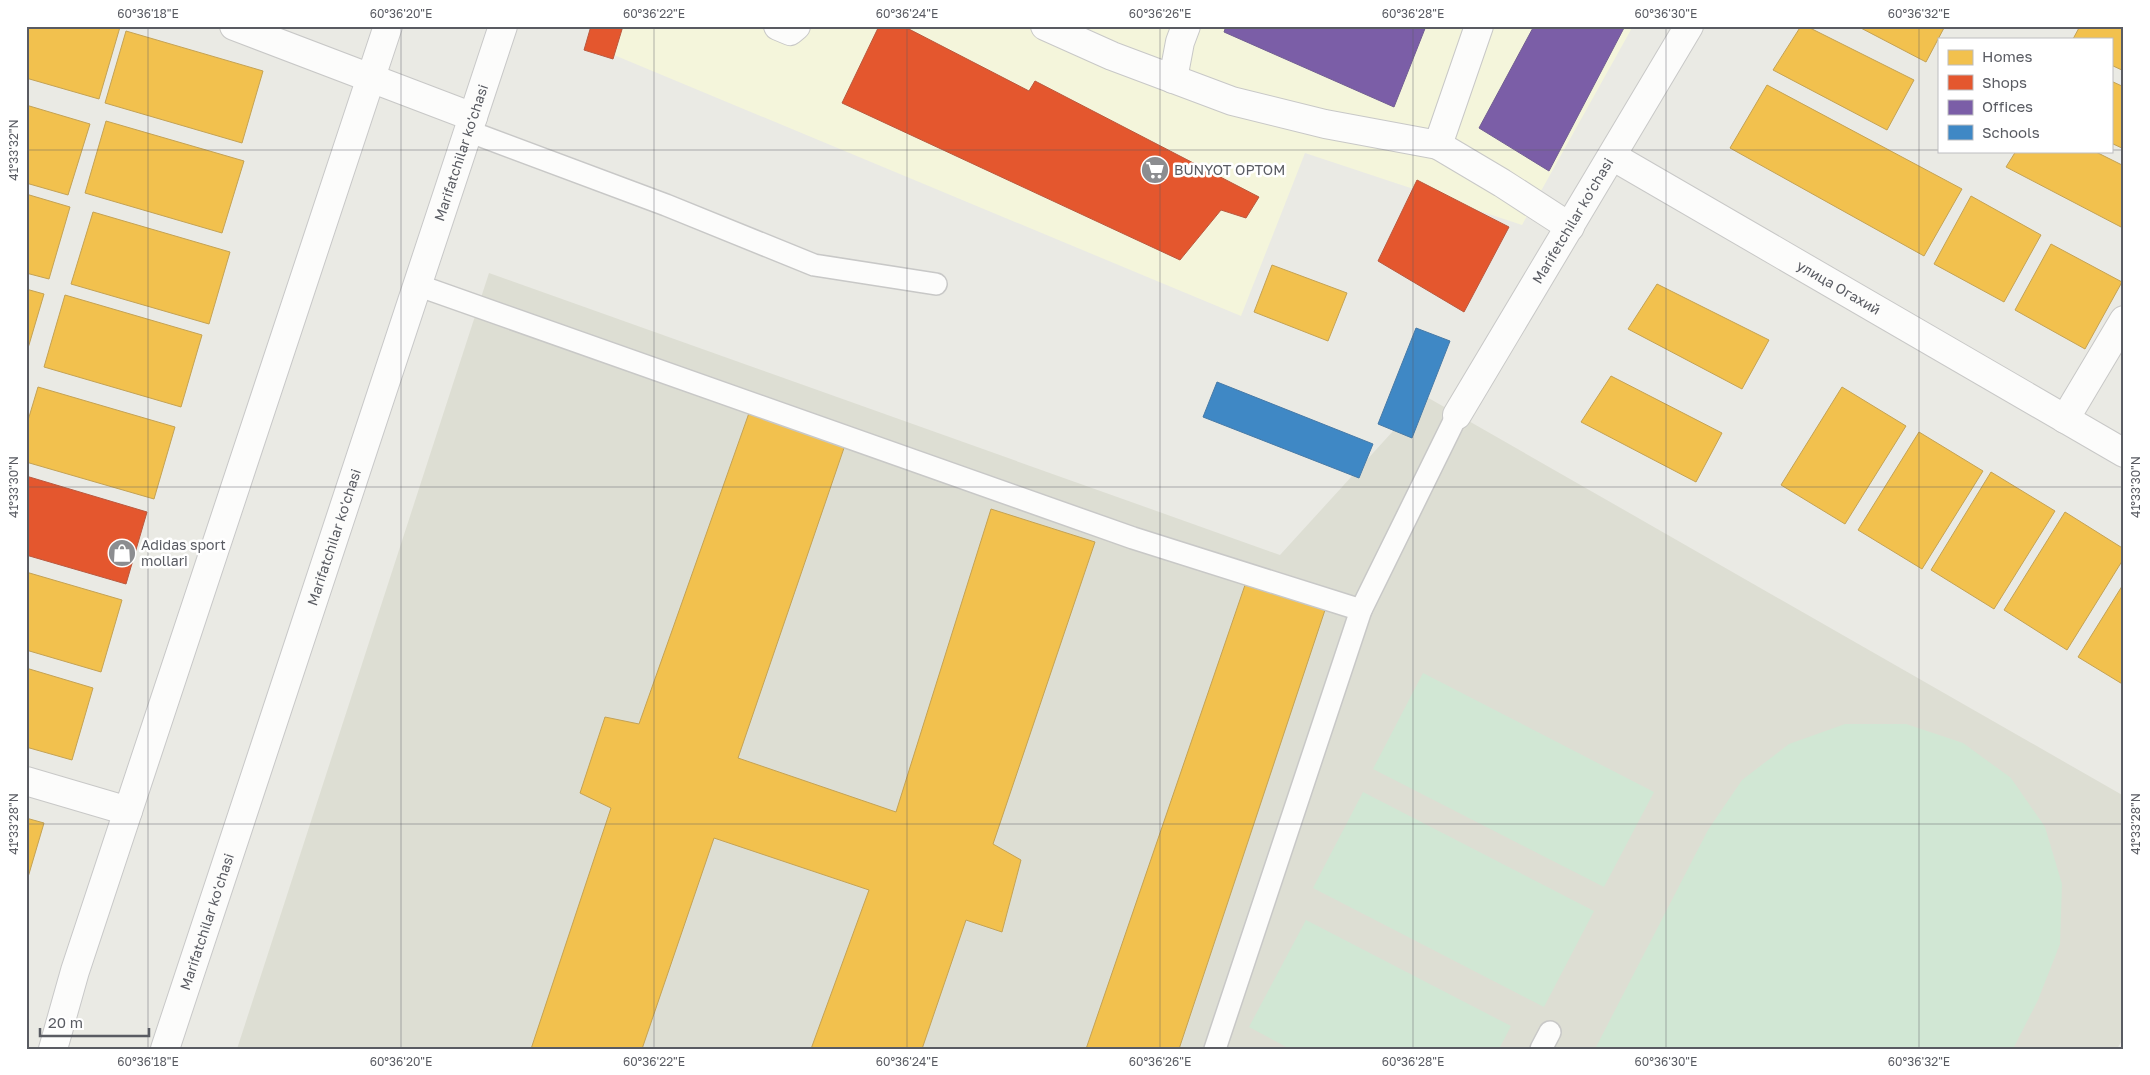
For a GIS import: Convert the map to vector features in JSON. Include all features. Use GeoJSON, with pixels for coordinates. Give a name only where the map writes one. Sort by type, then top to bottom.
{"type":"FeatureCollection","features":[{"type":"Feature","properties":{"kind":"street"},"geometry":{"type":"LineString","coordinates":[[234,26],[371,78],[470,124]]}},
{"type":"Feature","properties":{"kind":"street"},"geometry":{"type":"LineString","coordinates":[[53,1049],[75,971],[388,26]]}},
{"type":"Feature","properties":{"kind":"street","name":"Marifatchilar ko'chasi"},"geometry":{"type":"LineString","coordinates":[[165,1049],[503,26]]}},
{"type":"Feature","properties":{"kind":"street"},"geometry":{"type":"LineString","coordinates":[[778,26],[790,31],[796,26]]}},
{"type":"Feature","properties":{"kind":"street"},"geometry":{"type":"LineString","coordinates":[[1045,26],[1112,56],[1232,100],[1326,124],[1438,145],[1570,227]]}},
{"type":"Feature","properties":{"kind":"street"},"geometry":{"type":"LineString","coordinates":[[1173,79],[1180,42],[1186,26]]}},
{"type":"Feature","properties":{"kind":"street"},"geometry":{"type":"LineString","coordinates":[[1438,145],[1479,26]]}},
{"type":"Feature","properties":{"kind":"street","name":"Marifetchilar ko'chasi"},"geometry":{"type":"LineString","coordinates":[[1457,414],[1689,26]]}},
{"type":"Feature","properties":{"kind":"street","name":"улица Огахий"},"geometry":{"type":"LineString","coordinates":[[1612,156],[2124,453]]}},
{"type":"Feature","properties":{"kind":"street"},"geometry":{"type":"LineString","coordinates":[[2065,419],[2124,320]]}},
{"type":"Feature","properties":{"kind":"street"},"geometry":{"type":"LineString","coordinates":[[26,781],[128,811]]}},
{"type":"Feature","properties":{"kind":"lane"},"geometry":{"type":"LineString","coordinates":[[470,124],[814,265],[936,284]]}},
{"type":"Feature","properties":{"kind":"lane"},"geometry":{"type":"LineString","coordinates":[[417,285],[1133,538],[1361,610]]}},
{"type":"Feature","properties":{"kind":"lane"},"geometry":{"type":"LineString","coordinates":[[1215,1049],[1361,610],[1457,414]]}},
{"type":"Feature","properties":{"kind":"shaded area"},"geometry":{"type":"Polygon","coordinates":[[[597,26],[1633,26],[1522,225],[1305,153],[1241,316],[590,45],[597,26]]]}},
{"type":"Feature","properties":{"kind":"shaded area"},"geometry":{"type":"Polygon","coordinates":[[[489,273],[1280,555],[1425,396],[2124,796],[2124,1037],[2117,1049],[237,1049],[489,273]]]}},
{"type":"Feature","properties":{"kind":"shaded area"},"geometry":{"type":"Polygon","coordinates":[[[1423,673],[1654,792],[1604,887],[1373,769],[1423,673]]]}},
{"type":"Feature","properties":{"kind":"shaded area"},"geometry":{"type":"Polygon","coordinates":[[[1845,724],[1906,724],[1963,743],[2011,778],[2045,827],[2062,884],[2060,944],[2038,1000],[2013,1049],[1595,1049],[1708,830],[1742,780],[1789,744],[1845,724]]]}},
{"type":"Feature","properties":{"kind":"shaded area"},"geometry":{"type":"Polygon","coordinates":[[[1363,792],[1594,911],[1544,1007],[1313,888],[1363,792]]]}},
{"type":"Feature","properties":{"kind":"shaded area"},"geometry":{"type":"Polygon","coordinates":[[[1306,920],[1511,1026],[1499,1049],[1290,1049],[1249,1027],[1306,920]]]}},
{"type":"Feature","properties":{"kind":"building: Homes"},"geometry":{"type":"Polygon","coordinates":[[[26,26],[120,27],[99,99],[26,78],[26,26]]]}},
{"type":"Feature","properties":{"kind":"building: Homes"},"geometry":{"type":"Polygon","coordinates":[[[1801,26],[1806,26],[1914,80],[1887,130],[1773,70],[1801,26]]]}},
{"type":"Feature","properties":{"kind":"building: Homes"},"geometry":{"type":"Polygon","coordinates":[[[1857,26],[1945,26],[1926,62],[1857,26]]]}},
{"type":"Feature","properties":{"kind":"building: Homes"},"geometry":{"type":"Polygon","coordinates":[[[2080,26],[2124,26],[2124,71],[2112,65],[2112,38],[2074,38],[2080,26]]]}},
{"type":"Feature","properties":{"kind":"building: Homes"},"geometry":{"type":"Polygon","coordinates":[[[126,31],[263,71],[242,143],[105,103],[126,31]]]}},
{"type":"Feature","properties":{"kind":"building: Homes"},"geometry":{"type":"Polygon","coordinates":[[[2112,81],[2124,87],[2124,149],[2112,143],[2112,81]]]}},
{"type":"Feature","properties":{"kind":"building: Homes"},"geometry":{"type":"Polygon","coordinates":[[[1767,85],[1962,189],[1924,256],[1730,148],[1767,85]]]}},
{"type":"Feature","properties":{"kind":"building: Homes"},"geometry":{"type":"Polygon","coordinates":[[[26,105],[90,124],[68,195],[26,183],[26,105]]]}},
{"type":"Feature","properties":{"kind":"building: Homes"},"geometry":{"type":"Polygon","coordinates":[[[106,121],[244,161],[222,233],[85,193],[106,121]]]}},
{"type":"Feature","properties":{"kind":"building: Homes"},"geometry":{"type":"Polygon","coordinates":[[[2015,152],[2096,152],[2124,166],[2124,222],[2121,227],[2006,167],[2015,152]]]}},
{"type":"Feature","properties":{"kind":"building: Homes"},"geometry":{"type":"Polygon","coordinates":[[[26,194],[70,207],[49,279],[26,273],[26,194]]]}},
{"type":"Feature","properties":{"kind":"building: Homes"},"geometry":{"type":"Polygon","coordinates":[[[1971,196],[2041,235],[2004,302],[1934,264],[1971,196]]]}},
{"type":"Feature","properties":{"kind":"building: Homes"},"geometry":{"type":"Polygon","coordinates":[[[93,212],[230,252],[209,324],[71,284],[93,212]]]}},
{"type":"Feature","properties":{"kind":"building: Homes"},"geometry":{"type":"Polygon","coordinates":[[[2051,244],[2122,282],[2085,349],[2015,310],[2051,244]]]}},
{"type":"Feature","properties":{"kind":"building: Homes"},"geometry":{"type":"Polygon","coordinates":[[[1272,265],[1347,293],[1328,341],[1254,312],[1272,265]]]}},
{"type":"Feature","properties":{"kind":"building: Homes"},"geometry":{"type":"Polygon","coordinates":[[[1657,284],[1769,340],[1742,389],[1628,329],[1657,284]]]}},
{"type":"Feature","properties":{"kind":"building: Homes"},"geometry":{"type":"Polygon","coordinates":[[[26,289],[44,294],[26,355],[26,289]]]}},
{"type":"Feature","properties":{"kind":"building: Homes"},"geometry":{"type":"Polygon","coordinates":[[[65,295],[202,335],[181,407],[44,367],[65,295]]]}},
{"type":"Feature","properties":{"kind":"building: Homes"},"geometry":{"type":"Polygon","coordinates":[[[1611,376],[1722,433],[1696,482],[1581,422],[1611,376]]]}},
{"type":"Feature","properties":{"kind":"building: Homes"},"geometry":{"type":"Polygon","coordinates":[[[38,387],[175,427],[154,499],[26,462],[26,427],[38,387]]]}},
{"type":"Feature","properties":{"kind":"building: Homes"},"geometry":{"type":"Polygon","coordinates":[[[1842,387],[1906,426],[1845,524],[1781,485],[1842,387]]]}},
{"type":"Feature","properties":{"kind":"building: Homes"},"geometry":{"type":"Polygon","coordinates":[[[749,413],[845,445],[738,758],[896,812],[991,509],[1095,542],[993,844],[1021,860],[1002,932],[966,920],[922,1049],[811,1049],[869,890],[714,838],[642,1049],[531,1049],[611,808],[580,793],[605,717],[639,724],[749,413]]]}},
{"type":"Feature","properties":{"kind":"building: Homes"},"geometry":{"type":"Polygon","coordinates":[[[1919,432],[1983,471],[1922,569],[1858,530],[1919,432]]]}},
{"type":"Feature","properties":{"kind":"building: Homes"},"geometry":{"type":"Polygon","coordinates":[[[1991,472],[2055,511],[1994,609],[1931,570],[1991,472]]]}},
{"type":"Feature","properties":{"kind":"building: Homes"},"geometry":{"type":"Polygon","coordinates":[[[2065,512],[2124,549],[2124,558],[2067,650],[2004,610],[2065,512]]]}},
{"type":"Feature","properties":{"kind":"building: Homes"},"geometry":{"type":"Polygon","coordinates":[[[26,572],[122,600],[101,672],[26,650],[26,572]]]}},
{"type":"Feature","properties":{"kind":"building: Homes"},"geometry":{"type":"Polygon","coordinates":[[[2124,583],[2124,685],[2078,657],[2124,583]]]}},
{"type":"Feature","properties":{"kind":"building: Homes"},"geometry":{"type":"Polygon","coordinates":[[[1245,585],[1325,610],[1179,1049],[1086,1049],[1245,585]]]}},
{"type":"Feature","properties":{"kind":"building: Homes"},"geometry":{"type":"Polygon","coordinates":[[[26,668],[93,688],[72,760],[26,747],[26,668]]]}},
{"type":"Feature","properties":{"kind":"building: Homes"},"geometry":{"type":"Polygon","coordinates":[[[26,818],[44,823],[26,884],[26,818]]]}},
{"type":"Feature","properties":{"kind":"building: Shops"},"geometry":{"type":"Polygon","coordinates":[[[591,26],[623,26],[613,59],[584,50],[591,26]]]}},
{"type":"Feature","properties":{"kind":"building: Shops"},"geometry":{"type":"Polygon","coordinates":[[[879,26],[903,26],[1029,91],[1035,81],[1259,197],[1246,218],[1221,210],[1180,260],[842,103],[879,26]]]}},
{"type":"Feature","properties":{"kind":"building: Shops"},"geometry":{"type":"Polygon","coordinates":[[[1417,180],[1509,227],[1464,312],[1378,261],[1417,180]]]}},
{"type":"Feature","properties":{"kind":"building: Shops"},"geometry":{"type":"Polygon","coordinates":[[[26,476],[147,512],[126,584],[26,555],[26,476]]]}},
{"type":"Feature","properties":{"kind":"building: Offices"},"geometry":{"type":"Polygon","coordinates":[[[1226,26],[1426,26],[1394,107],[1224,32],[1226,26]]]}},
{"type":"Feature","properties":{"kind":"building: Offices"},"geometry":{"type":"Polygon","coordinates":[[[1534,26],[1625,26],[1549,171],[1479,128],[1534,26]]]}},
{"type":"Feature","properties":{"kind":"building: Schools"},"geometry":{"type":"Polygon","coordinates":[[[1416,328],[1450,341],[1412,438],[1378,424],[1416,328]]]}},
{"type":"Feature","properties":{"kind":"building: Schools"},"geometry":{"type":"Polygon","coordinates":[[[1217,382],[1373,444],[1359,478],[1203,417],[1217,382]]]}},
{"type":"Feature","properties":{"kind":"place","name":"BUNYOT OPTOM"},"geometry":{"type":"Point","coordinates":[1155,170]}},
{"type":"Feature","properties":{"kind":"place","name":"Adidas sport mollari"},"geometry":{"type":"Point","coordinates":[122,553]}}]}
